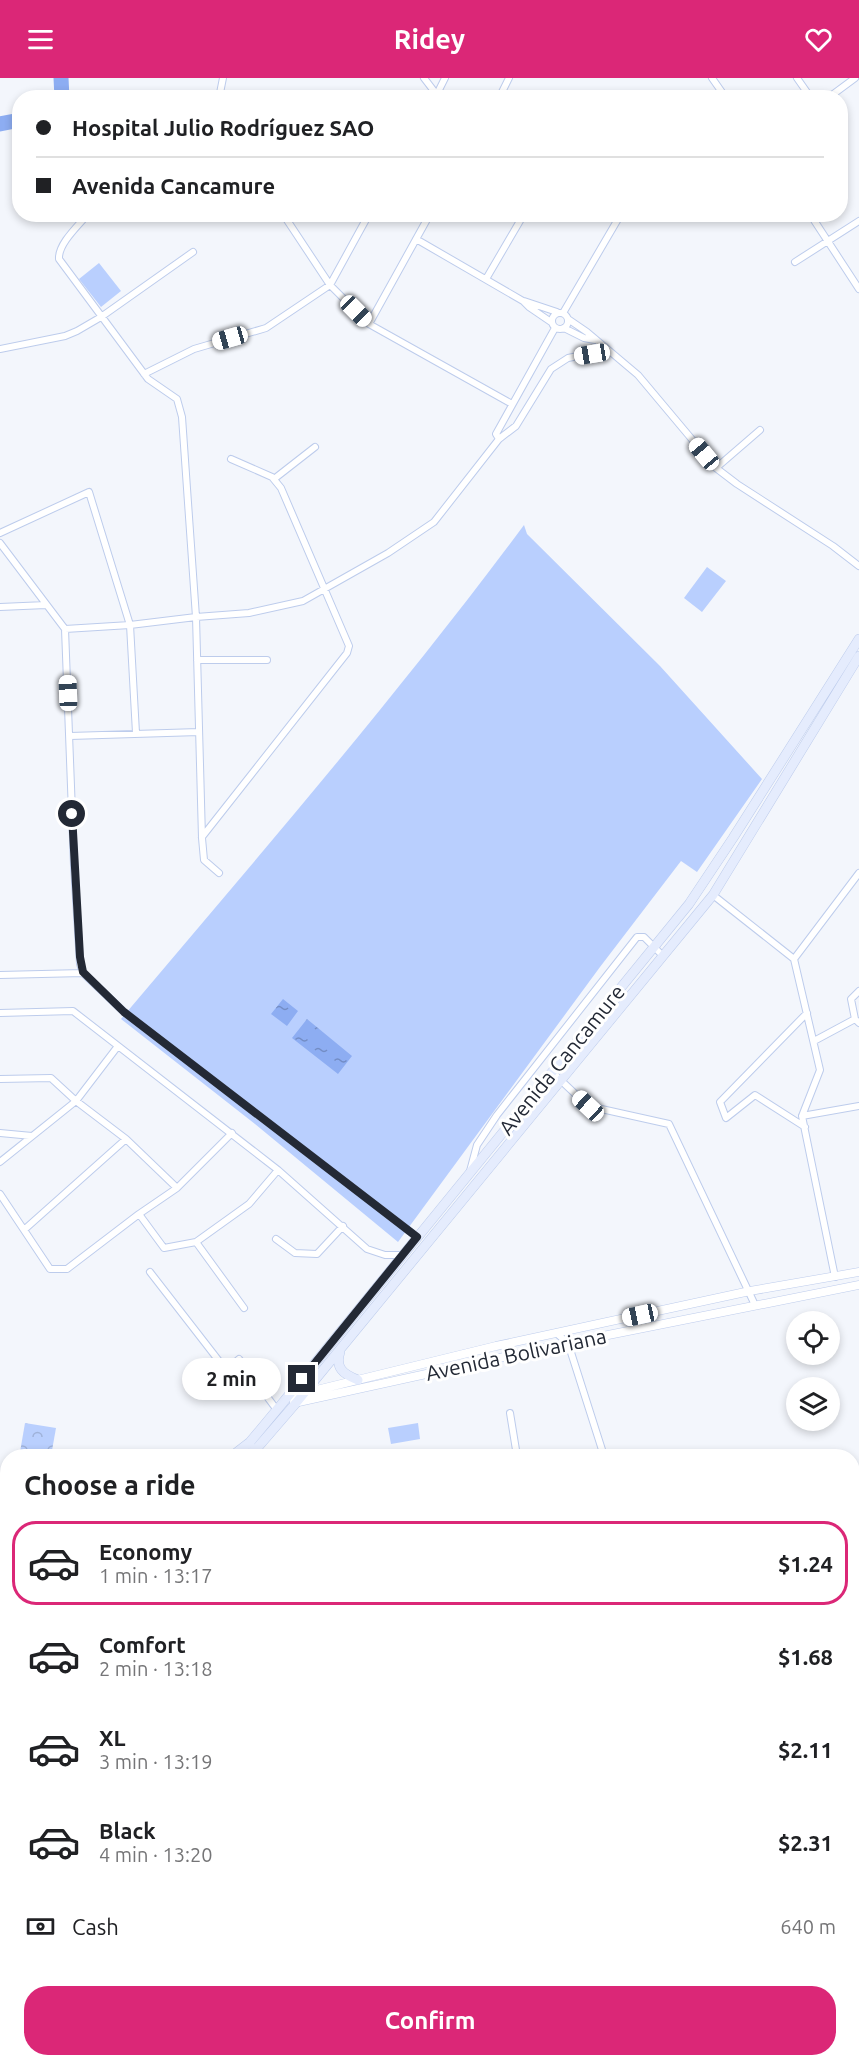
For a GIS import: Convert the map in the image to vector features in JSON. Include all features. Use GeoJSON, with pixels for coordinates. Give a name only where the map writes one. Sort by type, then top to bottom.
{"type":"FeatureCollection","features":[{"type":"Feature","properties":{"kind":"main road","name":"Avenida Cancamure"},"geometry":{"type":"LineString","coordinates":[[241,1449],[250,1442],[288,1397],[689,904],[859,639]]}},
{"type":"Feature","properties":{"kind":"main road","name":"Avenida Cancamure"},"geometry":{"type":"LineString","coordinates":[[256,1449],[297,1403],[713,895],[859,656]]}},
{"type":"Feature","properties":{"kind":"main road"},"geometry":{"type":"LineString","coordinates":[[341,1349],[338,1365],[340,1370],[358,1380]]}},
{"type":"Feature","properties":{"kind":"street"},"geometry":{"type":"LineString","coordinates":[[839,90],[855,78]]}},
{"type":"Feature","properties":{"kind":"street"},"geometry":{"type":"LineString","coordinates":[[795,262],[859,220]]}},
{"type":"Feature","properties":{"kind":"street"},"geometry":{"type":"LineString","coordinates":[[82,222],[63,246],[59,259],[148,379],[177,399],[182,417],[196,617],[202,838],[204,860],[219,873]]}},
{"type":"Feature","properties":{"kind":"street"},"geometry":{"type":"LineString","coordinates":[[288,222],[330,285],[369,324],[512,404]]}},
{"type":"Feature","properties":{"kind":"street"},"geometry":{"type":"LineString","coordinates":[[144,374],[194,348],[266,328],[330,285],[365,222]]}},
{"type":"Feature","properties":{"kind":"street"},"geometry":{"type":"LineString","coordinates":[[369,324],[426,222]]}},
{"type":"Feature","properties":{"kind":"street"},"geometry":{"type":"LineString","coordinates":[[486,279],[519,222]]}},
{"type":"Feature","properties":{"kind":"street"},"geometry":{"type":"LineString","coordinates":[[499,438],[496,434],[553,325],[552,316],[560,313],[616,222]]}},
{"type":"Feature","properties":{"kind":"street"},"geometry":{"type":"LineString","coordinates":[[816,222],[859,289]]}},
{"type":"Feature","properties":{"kind":"street"},"geometry":{"type":"LineString","coordinates":[[416,239],[524,301],[560,313],[638,375],[716,468],[859,566]]}},
{"type":"Feature","properties":{"kind":"street"},"geometry":{"type":"LineString","coordinates":[[0,349],[65,336],[101,317],[193,252]]}},
{"type":"Feature","properties":{"kind":"street"},"geometry":{"type":"LineString","coordinates":[[524,301],[553,325],[584,338],[595,340]]}},
{"type":"Feature","properties":{"kind":"street"},"geometry":{"type":"LineString","coordinates":[[564,328],[568,319]]}},
{"type":"Feature","properties":{"kind":"street"},"geometry":{"type":"LineString","coordinates":[[65,629],[249,613],[303,602],[388,553],[434,522],[499,438],[516,426],[547,373],[556,364],[568,358],[598,352],[605,347]]}},
{"type":"Feature","properties":{"kind":"street"},"geometry":{"type":"LineString","coordinates":[[716,468],[759,430]]}},
{"type":"Feature","properties":{"kind":"street"},"geometry":{"type":"LineString","coordinates":[[274,479],[315,447]]}},
{"type":"Feature","properties":{"kind":"street"},"geometry":{"type":"LineString","coordinates":[[202,838],[347,654],[349,646],[326,588],[281,488],[272,477],[231,459]]}},
{"type":"Feature","properties":{"kind":"street"},"geometry":{"type":"LineString","coordinates":[[0,533],[89,492],[130,625],[136,733]]}},
{"type":"Feature","properties":{"kind":"street"},"geometry":{"type":"LineString","coordinates":[[0,543],[65,629],[74,865],[83,972],[124,1012],[417,1237]]}},
{"type":"Feature","properties":{"kind":"street"},"geometry":{"type":"LineString","coordinates":[[0,607],[46,605]]}},
{"type":"Feature","properties":{"kind":"street"},"geometry":{"type":"LineString","coordinates":[[197,660],[267,660]]}},
{"type":"Feature","properties":{"kind":"street"},"geometry":{"type":"LineString","coordinates":[[70,736],[198,732]]}},
{"type":"Feature","properties":{"kind":"street"},"geometry":{"type":"LineString","coordinates":[[733,838],[744,845]]}},
{"type":"Feature","properties":{"kind":"street"},"geometry":{"type":"LineString","coordinates":[[794,959],[859,873]]}},
{"type":"Feature","properties":{"kind":"street"},"geometry":{"type":"LineString","coordinates":[[713,895],[794,959],[820,1070],[802,1116],[835,1277]]}},
{"type":"Feature","properties":{"kind":"street"},"geometry":{"type":"LineString","coordinates":[[469,1174],[475,1148],[497,1115],[637,937],[644,937],[663,956]]}},
{"type":"Feature","properties":{"kind":"street"},"geometry":{"type":"LineString","coordinates":[[0,975],[83,972]]}},
{"type":"Feature","properties":{"kind":"street"},"geometry":{"type":"LineString","coordinates":[[814,1041],[857,1021],[851,999],[859,991]]}},
{"type":"Feature","properties":{"kind":"street"},"geometry":{"type":"LineString","coordinates":[[0,1013],[73,1011],[278,1170],[367,1249],[386,1255],[403,1255]]}},
{"type":"Feature","properties":{"kind":"street"},"geometry":{"type":"LineString","coordinates":[[805,1127],[755,1095],[726,1118],[720,1102],[807,1014]]}},
{"type":"Feature","properties":{"kind":"street"},"geometry":{"type":"LineString","coordinates":[[0,1162],[76,1101],[118,1046]]}},
{"type":"Feature","properties":{"kind":"street"},"geometry":{"type":"LineString","coordinates":[[552,1072],[588,1106],[669,1124],[755,1305]]}},
{"type":"Feature","properties":{"kind":"street"},"geometry":{"type":"LineString","coordinates":[[0,1079],[51,1078],[76,1101],[126,1139],[177,1188]]}},
{"type":"Feature","properties":{"kind":"street"},"geometry":{"type":"LineString","coordinates":[[802,1116],[859,1106]]}},
{"type":"Feature","properties":{"kind":"street"},"geometry":{"type":"LineString","coordinates":[[0,1134],[33,1136]]}},
{"type":"Feature","properties":{"kind":"street"},"geometry":{"type":"LineString","coordinates":[[0,1194],[50,1269],[67,1269],[177,1188],[232,1134]]}},
{"type":"Feature","properties":{"kind":"street"},"geometry":{"type":"LineString","coordinates":[[25,1229],[126,1139]]}},
{"type":"Feature","properties":{"kind":"street"},"geometry":{"type":"LineString","coordinates":[[139,1214],[164,1248],[196,1242],[249,1204],[278,1170]]}},
{"type":"Feature","properties":{"kind":"street"},"geometry":{"type":"LineString","coordinates":[[451,1196],[460,1204]]}},
{"type":"Feature","properties":{"kind":"street"},"geometry":{"type":"LineString","coordinates":[[276,1239],[295,1253],[317,1254],[343,1226]]}},
{"type":"Feature","properties":{"kind":"street"},"geometry":{"type":"LineString","coordinates":[[196,1242],[244,1308]]}},
{"type":"Feature","properties":{"kind":"street"},"geometry":{"type":"LineString","coordinates":[[150,1272],[226,1371],[239,1359],[278,1408]]}},
{"type":"Feature","properties":{"kind":"street","name":"Avenida Bolivariana"},"geometry":{"type":"LineString","coordinates":[[288,1397],[573,1329],[750,1291],[859,1272]]}},
{"type":"Feature","properties":{"kind":"street","name":"Avenida Bolivariana"},"geometry":{"type":"LineString","coordinates":[[278,1408],[568,1343],[859,1286]]}},
{"type":"Feature","properties":{"kind":"street"},"geometry":{"type":"LineString","coordinates":[[568,1343],[573,1329]]}},
{"type":"Feature","properties":{"kind":"street"},"geometry":{"type":"LineString","coordinates":[[556,1333],[568,1343],[602,1449]]}},
{"type":"Feature","properties":{"kind":"street"},"geometry":{"type":"LineString","coordinates":[[510,1413],[516,1449]]}},
{"type":"Feature","properties":{"kind":"green space"},"geometry":{"type":"Polygon","coordinates":[[[99,263],[121,291],[101,307],[79,279],[99,263]]]}},
{"type":"Feature","properties":{"kind":"green space"},"geometry":{"type":"Polygon","coordinates":[[[524,525],[527,534],[660,666],[762,779],[697,872],[681,861],[600,967],[398,1242],[255,1124],[121,1019],[377,714],[524,525]]]}},
{"type":"Feature","properties":{"kind":"green space"},"geometry":{"type":"Polygon","coordinates":[[[707,567],[726,581],[702,612],[684,598],[707,567]]]}},
{"type":"Feature","properties":{"kind":"green space"},"geometry":{"type":"Polygon","coordinates":[[[25,1423],[56,1428],[52,1449],[21,1449],[25,1423]]]}},
{"type":"Feature","properties":{"kind":"green space"},"geometry":{"type":"Polygon","coordinates":[[[418,1423],[420,1439],[391,1444],[388,1428],[418,1423]]]}},
{"type":"Feature","properties":{"kind":"water"},"geometry":{"type":"Polygon","coordinates":[[[283,999],[298,1011],[287,1026],[271,1014],[283,999]]]}},
{"type":"Feature","properties":{"kind":"water"},"geometry":{"type":"Polygon","coordinates":[[[307,1019],[352,1056],[338,1074],[292,1038],[307,1019]]]}},
{"type":"Feature","properties":{"kind":"waterway"},"geometry":{"type":"LineString","coordinates":[[61,78],[62,90]]}},
{"type":"Feature","properties":{"kind":"waterway"},"geometry":{"type":"LineString","coordinates":[[0,124],[12,122]]}},
{"type":"Feature","properties":{"kind":"route"},"geometry":{"type":"LineString","coordinates":[[72,814],[80,964],[83,972],[124,1012],[417,1237],[302,1379]]}}]}
